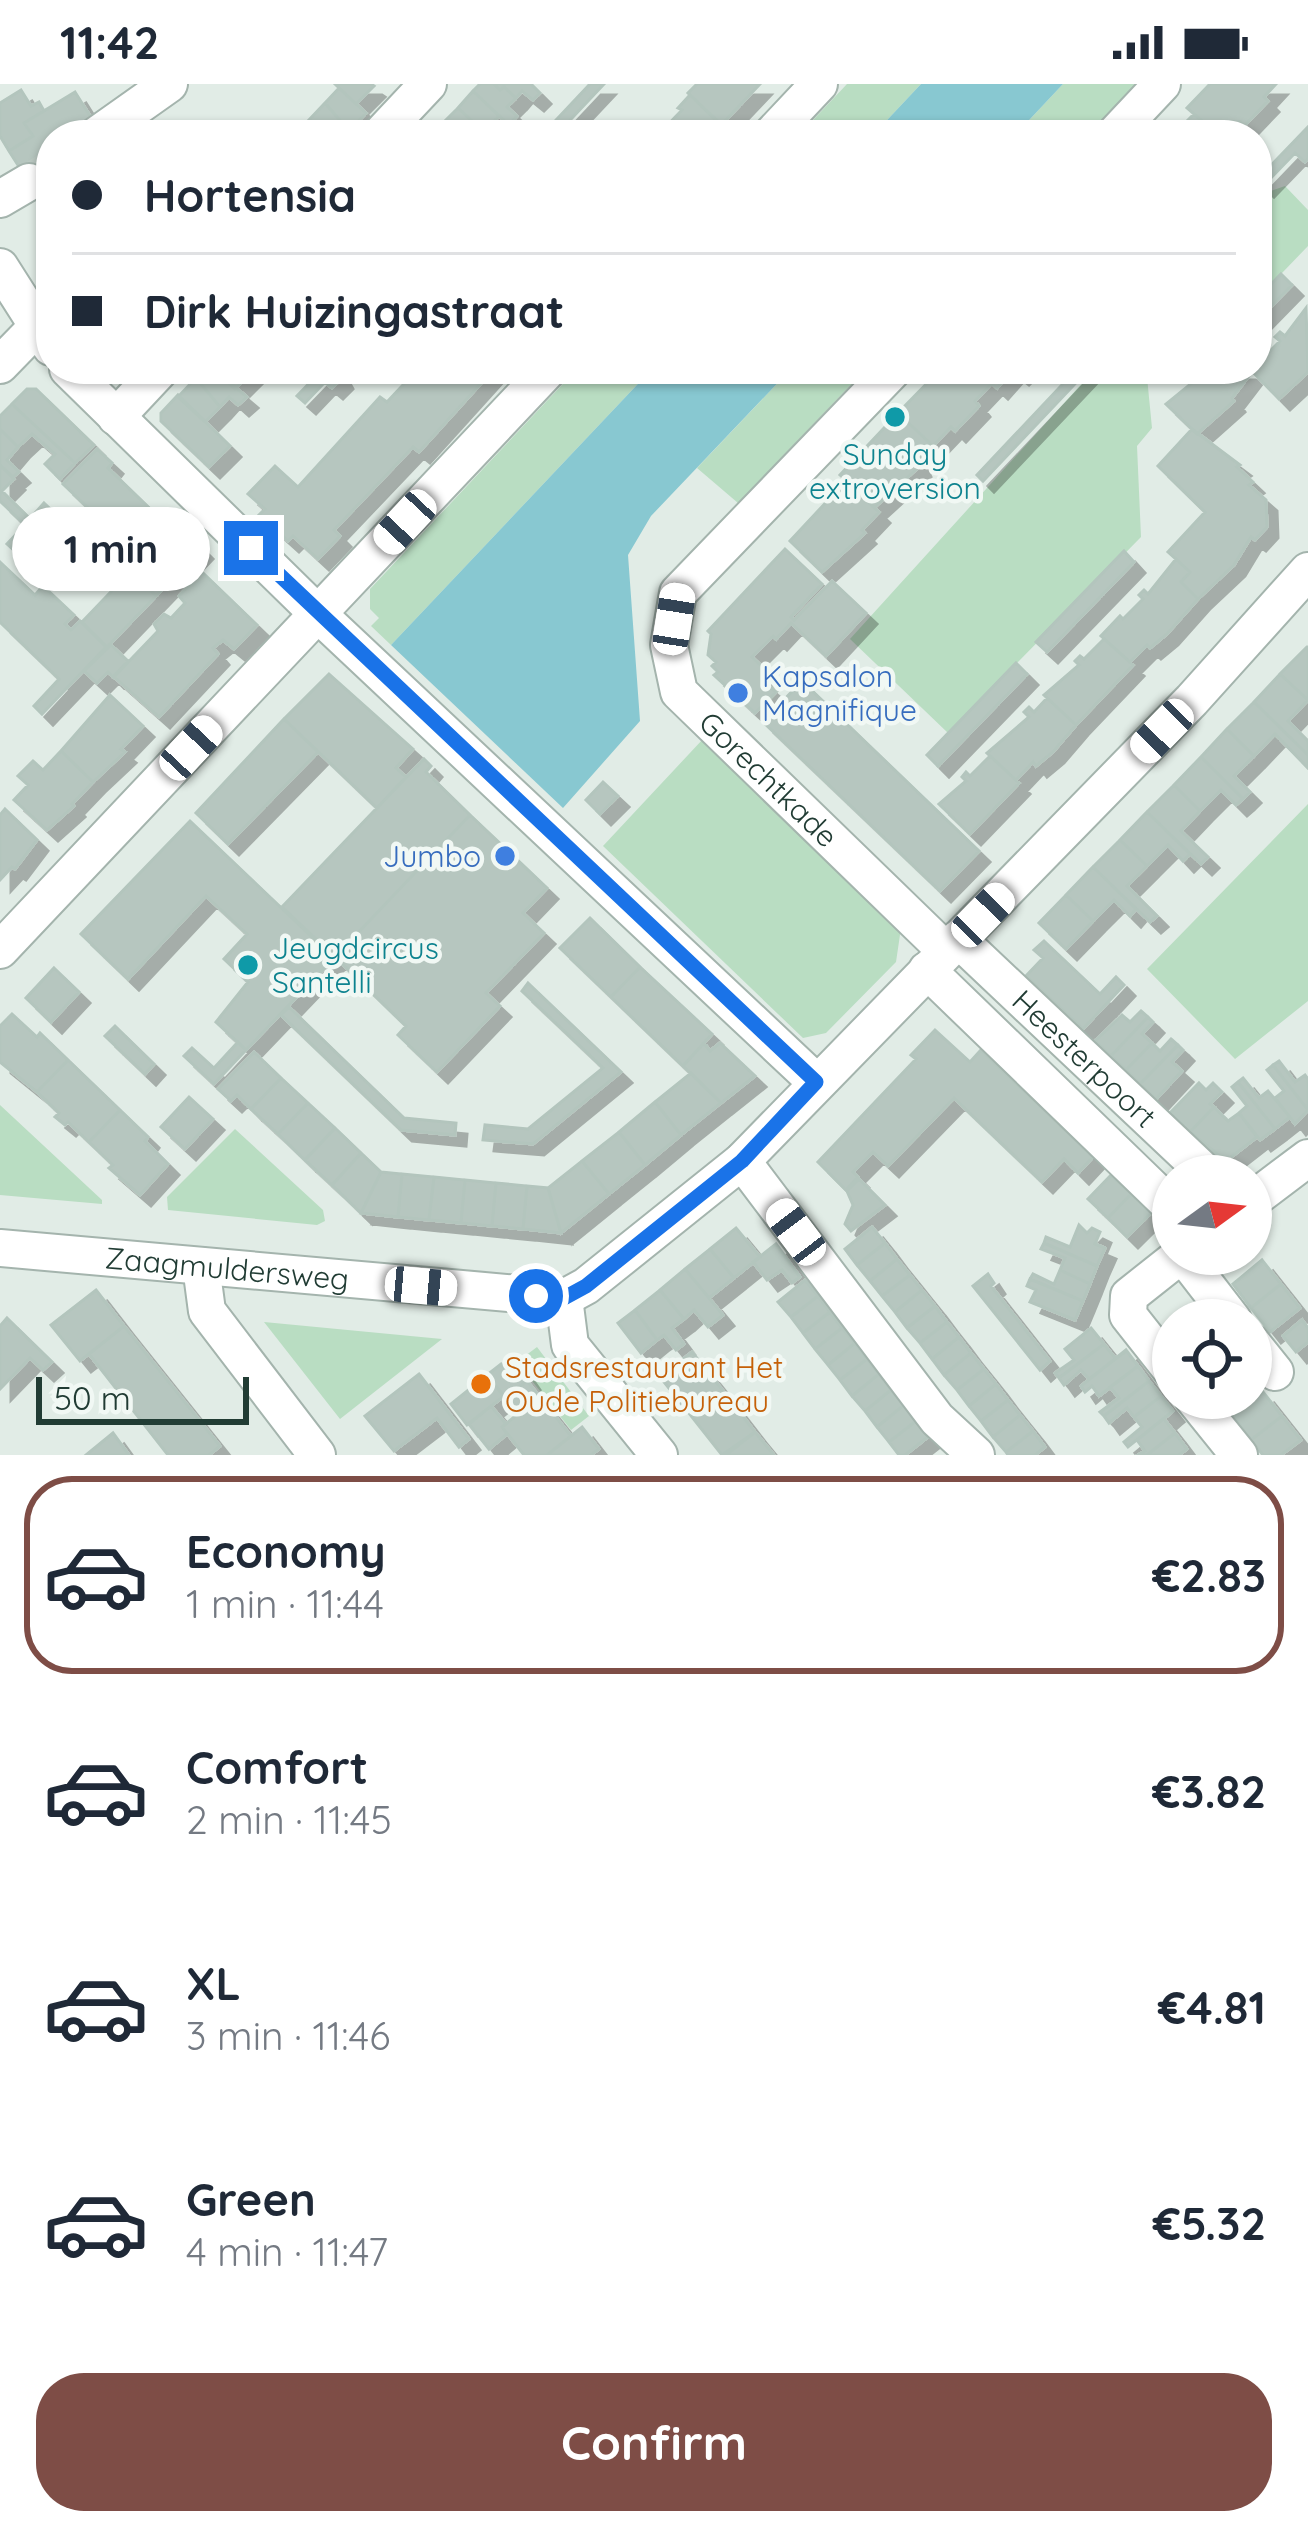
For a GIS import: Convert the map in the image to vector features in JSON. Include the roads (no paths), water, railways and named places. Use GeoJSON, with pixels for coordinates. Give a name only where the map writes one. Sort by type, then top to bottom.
{"type":"FeatureCollection","features":[{"type":"Feature","properties":{"kind":"street"},"geometry":{"type":"LineString","coordinates":[[118,120],[169,84]]}},
{"type":"Feature","properties":{"kind":"street"},"geometry":{"type":"LineString","coordinates":[[394,120],[428,84]]}},
{"type":"Feature","properties":{"kind":"street"},"geometry":{"type":"LineString","coordinates":[[785,120],[819,84]]}},
{"type":"Feature","properties":{"kind":"street"},"geometry":{"type":"LineString","coordinates":[[1128,120],[1162,84]]}},
{"type":"Feature","properties":{"kind":"street"},"geometry":{"type":"LineString","coordinates":[[0,267],[36,324]]}},
{"type":"Feature","properties":{"kind":"street"},"geometry":{"type":"LineString","coordinates":[[0,365],[36,342]]}},
{"type":"Feature","properties":{"kind":"street"},"geometry":{"type":"LineString","coordinates":[[83,384],[318,614],[816,1082]]}},
{"type":"Feature","properties":{"kind":"street"},"geometry":{"type":"LineString","coordinates":[[116,417],[147,384]]}},
{"type":"Feature","properties":{"kind":"street"},"geometry":{"type":"LineString","coordinates":[[0,950],[536,384]]}},
{"type":"Feature","properties":{"kind":"street","name":"Gorechtkade"},"geometry":{"type":"LineString","coordinates":[[880,384],[678,593],[669,645],[679,692],[944,953]]}},
{"type":"Feature","properties":{"kind":"street"},"geometry":{"type":"LineString","coordinates":[[659,1455],[570,1345],[564,1298],[586,1286],[742,1161],[1192,700],[1308,571]]}},
{"type":"Feature","properties":{"kind":"street","name":"Heesterpoort"},"geometry":{"type":"LineString","coordinates":[[944,953],[1184,1155]]}},
{"type":"Feature","properties":{"kind":"street","name":"Heesterpoort"},"geometry":{"type":"LineString","coordinates":[[944,953],[1152,1185]]}},
{"type":"Feature","properties":{"kind":"street"},"geometry":{"type":"LineString","coordinates":[[1272,1185],[1308,1158]]}},
{"type":"Feature","properties":{"kind":"street"},"geometry":{"type":"LineString","coordinates":[[742,1161],[937,1419],[976,1455]]}},
{"type":"Feature","properties":{"kind":"street","name":"Zaagmuldersweg"},"geometry":{"type":"LineString","coordinates":[[0,1247],[564,1298]]}},
{"type":"Feature","properties":{"kind":"street"},"geometry":{"type":"LineString","coordinates":[[202,1266],[207,1311],[317,1455]]}},
{"type":"Feature","properties":{"kind":"street"},"geometry":{"type":"LineString","coordinates":[[1152,1345],[1128,1315],[1129,1296],[1156,1275]]}},
{"type":"Feature","properties":{"kind":"street"},"geometry":{"type":"LineString","coordinates":[[1198,1275],[1217,1299]]}},
{"type":"Feature","properties":{"kind":"street"},"geometry":{"type":"LineString","coordinates":[[1210,1419],[1239,1455]]}},
{"type":"Feature","properties":{"kind":"water"},"geometry":{"type":"Polygon","coordinates":[[[921,84],[1063,84],[1029,120],[887,120],[921,84]]]}},
{"type":"Feature","properties":{"kind":"water"},"geometry":{"type":"Polygon","coordinates":[[[638,384],[777,384],[651,516],[628,555],[640,721],[563,808],[391,645],[638,384]]]}},
{"type":"Feature","properties":{"kind":"tunnel"},"geometry":{"type":"LineString","coordinates":[[29,182],[36,178]]}},
{"type":"Feature","properties":{"kind":"place","name":"Sunday extroversion"},"geometry":{"type":"Point","coordinates":[895,417]}},
{"type":"Feature","properties":{"kind":"place","name":"Kapsalon Magnifique"},"geometry":{"type":"Point","coordinates":[738,693]}},
{"type":"Feature","properties":{"kind":"place","name":"Jumbo"},"geometry":{"type":"Point","coordinates":[505,856]}},
{"type":"Feature","properties":{"kind":"place","name":"Jeugdcircus Santelli"},"geometry":{"type":"Point","coordinates":[248,965]}},
{"type":"Feature","properties":{"kind":"place","name":"Stadsrestaurant Het Oude Politiebureau"},"geometry":{"type":"Point","coordinates":[481,1384]}}]}
